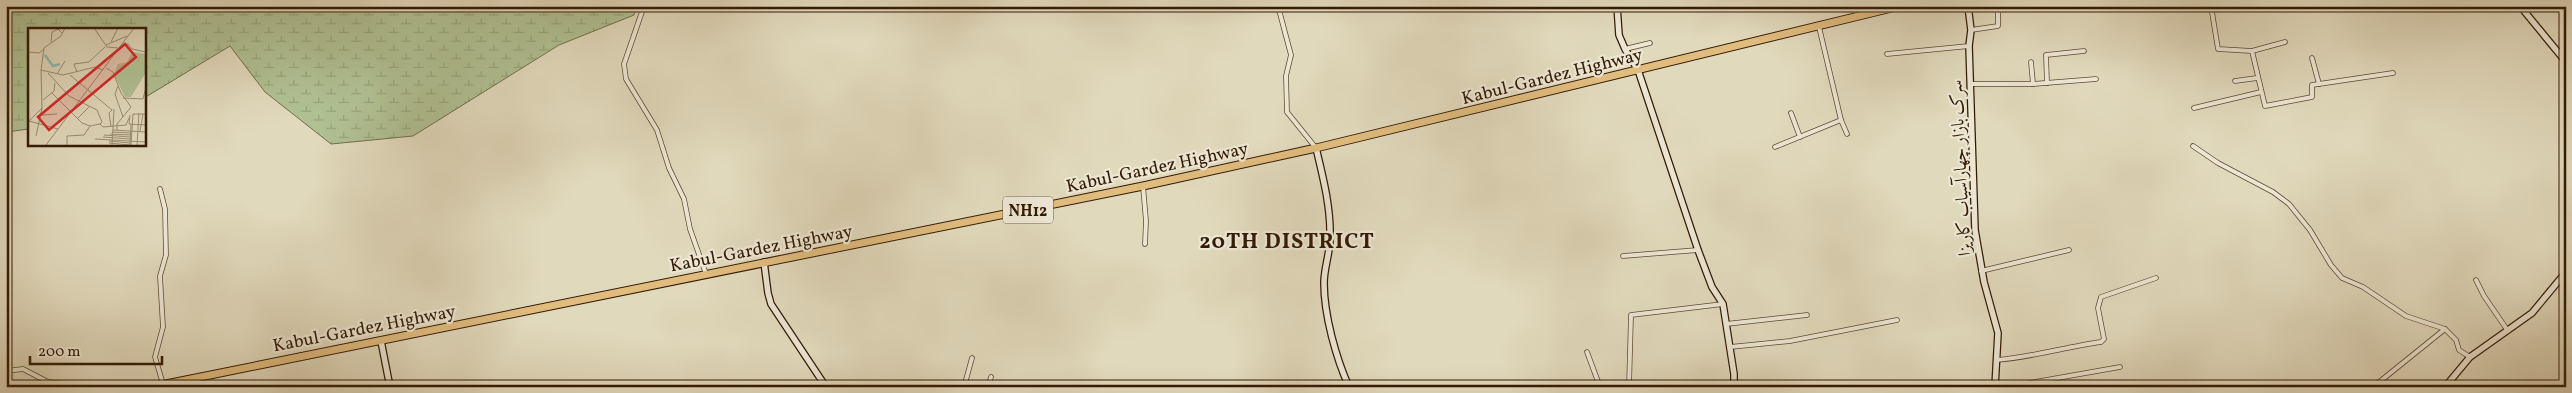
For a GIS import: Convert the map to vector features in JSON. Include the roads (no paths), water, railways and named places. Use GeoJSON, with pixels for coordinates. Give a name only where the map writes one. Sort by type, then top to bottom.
{"type":"FeatureCollection","features":[{"type":"Feature","properties":{"kind":"highway","name":"Kabul-Gardez Highway"},"geometry":{"type":"LineString","coordinates":[[151,387],[1143,186],[1316,148],[1900,6]]}},
{"type":"Feature","properties":{"kind":"street"},"geometry":{"type":"LineString","coordinates":[[644,6],[624,64],[626,79],[657,130],[669,168],[684,199],[690,230],[706,274]]}},
{"type":"Feature","properties":{"kind":"street"},"geometry":{"type":"LineString","coordinates":[[1278,6],[1291,54],[1286,76],[1287,112],[1316,148],[1326,198],[1330,240],[1325,274],[1324,300],[1341,369],[1349,387]]}},
{"type":"Feature","properties":{"kind":"street"},"geometry":{"type":"LineString","coordinates":[[1626,6],[1618,8],[1620,35],[1624,49],[1638,70],[1712,287],[1724,304],[1734,387]]}},
{"type":"Feature","properties":{"kind":"street","name":"سرک بازار چهارآسیاب کاریزا"},"geometry":{"type":"LineString","coordinates":[[1968,6],[1971,30],[1969,46],[1975,230],[1982,271],[1998,333],[1995,387]]}},
{"type":"Feature","properties":{"kind":"street"},"geometry":{"type":"LineString","coordinates":[[2210,6],[2218,49],[2252,51],[2285,42]]}},
{"type":"Feature","properties":{"kind":"street"},"geometry":{"type":"LineString","coordinates":[[2520,6],[2566,62]]}},
{"type":"Feature","properties":{"kind":"street"},"geometry":{"type":"LineString","coordinates":[[1971,30],[1998,26],[1998,11]]}},
{"type":"Feature","properties":{"kind":"street"},"geometry":{"type":"LineString","coordinates":[[1819,27],[1841,120],[1848,134]]}},
{"type":"Feature","properties":{"kind":"street"},"geometry":{"type":"LineString","coordinates":[[1624,49],[1650,43]]}},
{"type":"Feature","properties":{"kind":"street"},"geometry":{"type":"LineString","coordinates":[[1887,54],[1969,46]]}},
{"type":"Feature","properties":{"kind":"street"},"geometry":{"type":"LineString","coordinates":[[2047,83],[2046,55],[2084,50]]}},
{"type":"Feature","properties":{"kind":"street"},"geometry":{"type":"LineString","coordinates":[[2252,51],[2265,106],[2312,97],[2311,86],[2393,73]]}},
{"type":"Feature","properties":{"kind":"street"},"geometry":{"type":"LineString","coordinates":[[2312,58],[2319,84]]}},
{"type":"Feature","properties":{"kind":"street"},"geometry":{"type":"LineString","coordinates":[[2031,62],[2033,84]]}},
{"type":"Feature","properties":{"kind":"street"},"geometry":{"type":"LineString","coordinates":[[2235,80],[2257,78]]}},
{"type":"Feature","properties":{"kind":"street"},"geometry":{"type":"LineString","coordinates":[[1971,84],[2033,84],[2096,79]]}},
{"type":"Feature","properties":{"kind":"street"},"geometry":{"type":"LineString","coordinates":[[2194,108],[2261,92]]}},
{"type":"Feature","properties":{"kind":"street"},"geometry":{"type":"LineString","coordinates":[[1791,113],[1800,137]]}},
{"type":"Feature","properties":{"kind":"street"},"geometry":{"type":"LineString","coordinates":[[1775,148],[1841,120]]}},
{"type":"Feature","properties":{"kind":"street"},"geometry":{"type":"LineString","coordinates":[[2193,146],[2218,163],[2273,192],[2289,204],[2310,230],[2331,265],[2342,278],[2363,287],[2406,316],[2445,329],[2456,340],[2462,352],[2470,357]]}},
{"type":"Feature","properties":{"kind":"street"},"geometry":{"type":"LineString","coordinates":[[1143,186],[1146,221],[1145,244]]}},
{"type":"Feature","properties":{"kind":"street"},"geometry":{"type":"LineString","coordinates":[[160,189],[165,209],[166,255],[160,276],[162,327],[155,357],[167,384]]}},
{"type":"Feature","properties":{"kind":"street"},"geometry":{"type":"LineString","coordinates":[[1624,256],[1698,250]]}},
{"type":"Feature","properties":{"kind":"street"},"geometry":{"type":"LineString","coordinates":[[1982,271],[2069,250]]}},
{"type":"Feature","properties":{"kind":"street"},"geometry":{"type":"LineString","coordinates":[[764,262],[771,304],[826,387]]}},
{"type":"Feature","properties":{"kind":"street"},"geometry":{"type":"LineString","coordinates":[[2445,387],[2470,357],[2532,313],[2566,272]]}},
{"type":"Feature","properties":{"kind":"street"},"geometry":{"type":"LineString","coordinates":[[1997,360],[2026,358],[2058,348],[2101,342],[2104,339],[2098,308],[2101,297],[2156,278]]}},
{"type":"Feature","properties":{"kind":"street"},"geometry":{"type":"LineString","coordinates":[[2476,280],[2484,296],[2508,331]]}},
{"type":"Feature","properties":{"kind":"street"},"geometry":{"type":"LineString","coordinates":[[1629,387],[1631,315],[1724,304]]}},
{"type":"Feature","properties":{"kind":"street"},"geometry":{"type":"LineString","coordinates":[[1726,324],[1807,315]]}},
{"type":"Feature","properties":{"kind":"street"},"geometry":{"type":"LineString","coordinates":[[1730,347],[1790,341],[1897,320]]}},
{"type":"Feature","properties":{"kind":"street"},"geometry":{"type":"LineString","coordinates":[[2373,387],[2445,329]]}},
{"type":"Feature","properties":{"kind":"street"},"geometry":{"type":"LineString","coordinates":[[381,340],[390,387]]}},
{"type":"Feature","properties":{"kind":"street"},"geometry":{"type":"LineString","coordinates":[[1587,352],[1600,387]]}},
{"type":"Feature","properties":{"kind":"street"},"geometry":{"type":"LineString","coordinates":[[964,387],[972,358]]}},
{"type":"Feature","properties":{"kind":"street"},"geometry":{"type":"LineString","coordinates":[[2008,387],[2120,367]]}},
{"type":"Feature","properties":{"kind":"street"},"geometry":{"type":"LineString","coordinates":[[6,371],[23,369],[48,382],[59,385],[94,387]]}},
{"type":"Feature","properties":{"kind":"street"},"geometry":{"type":"LineString","coordinates":[[988,387],[991,377]]}},
{"type":"Feature","properties":{"kind":"district","name":"20TH DISTRICT"},"geometry":{"type":"Point","coordinates":[1287,240]}}]}
